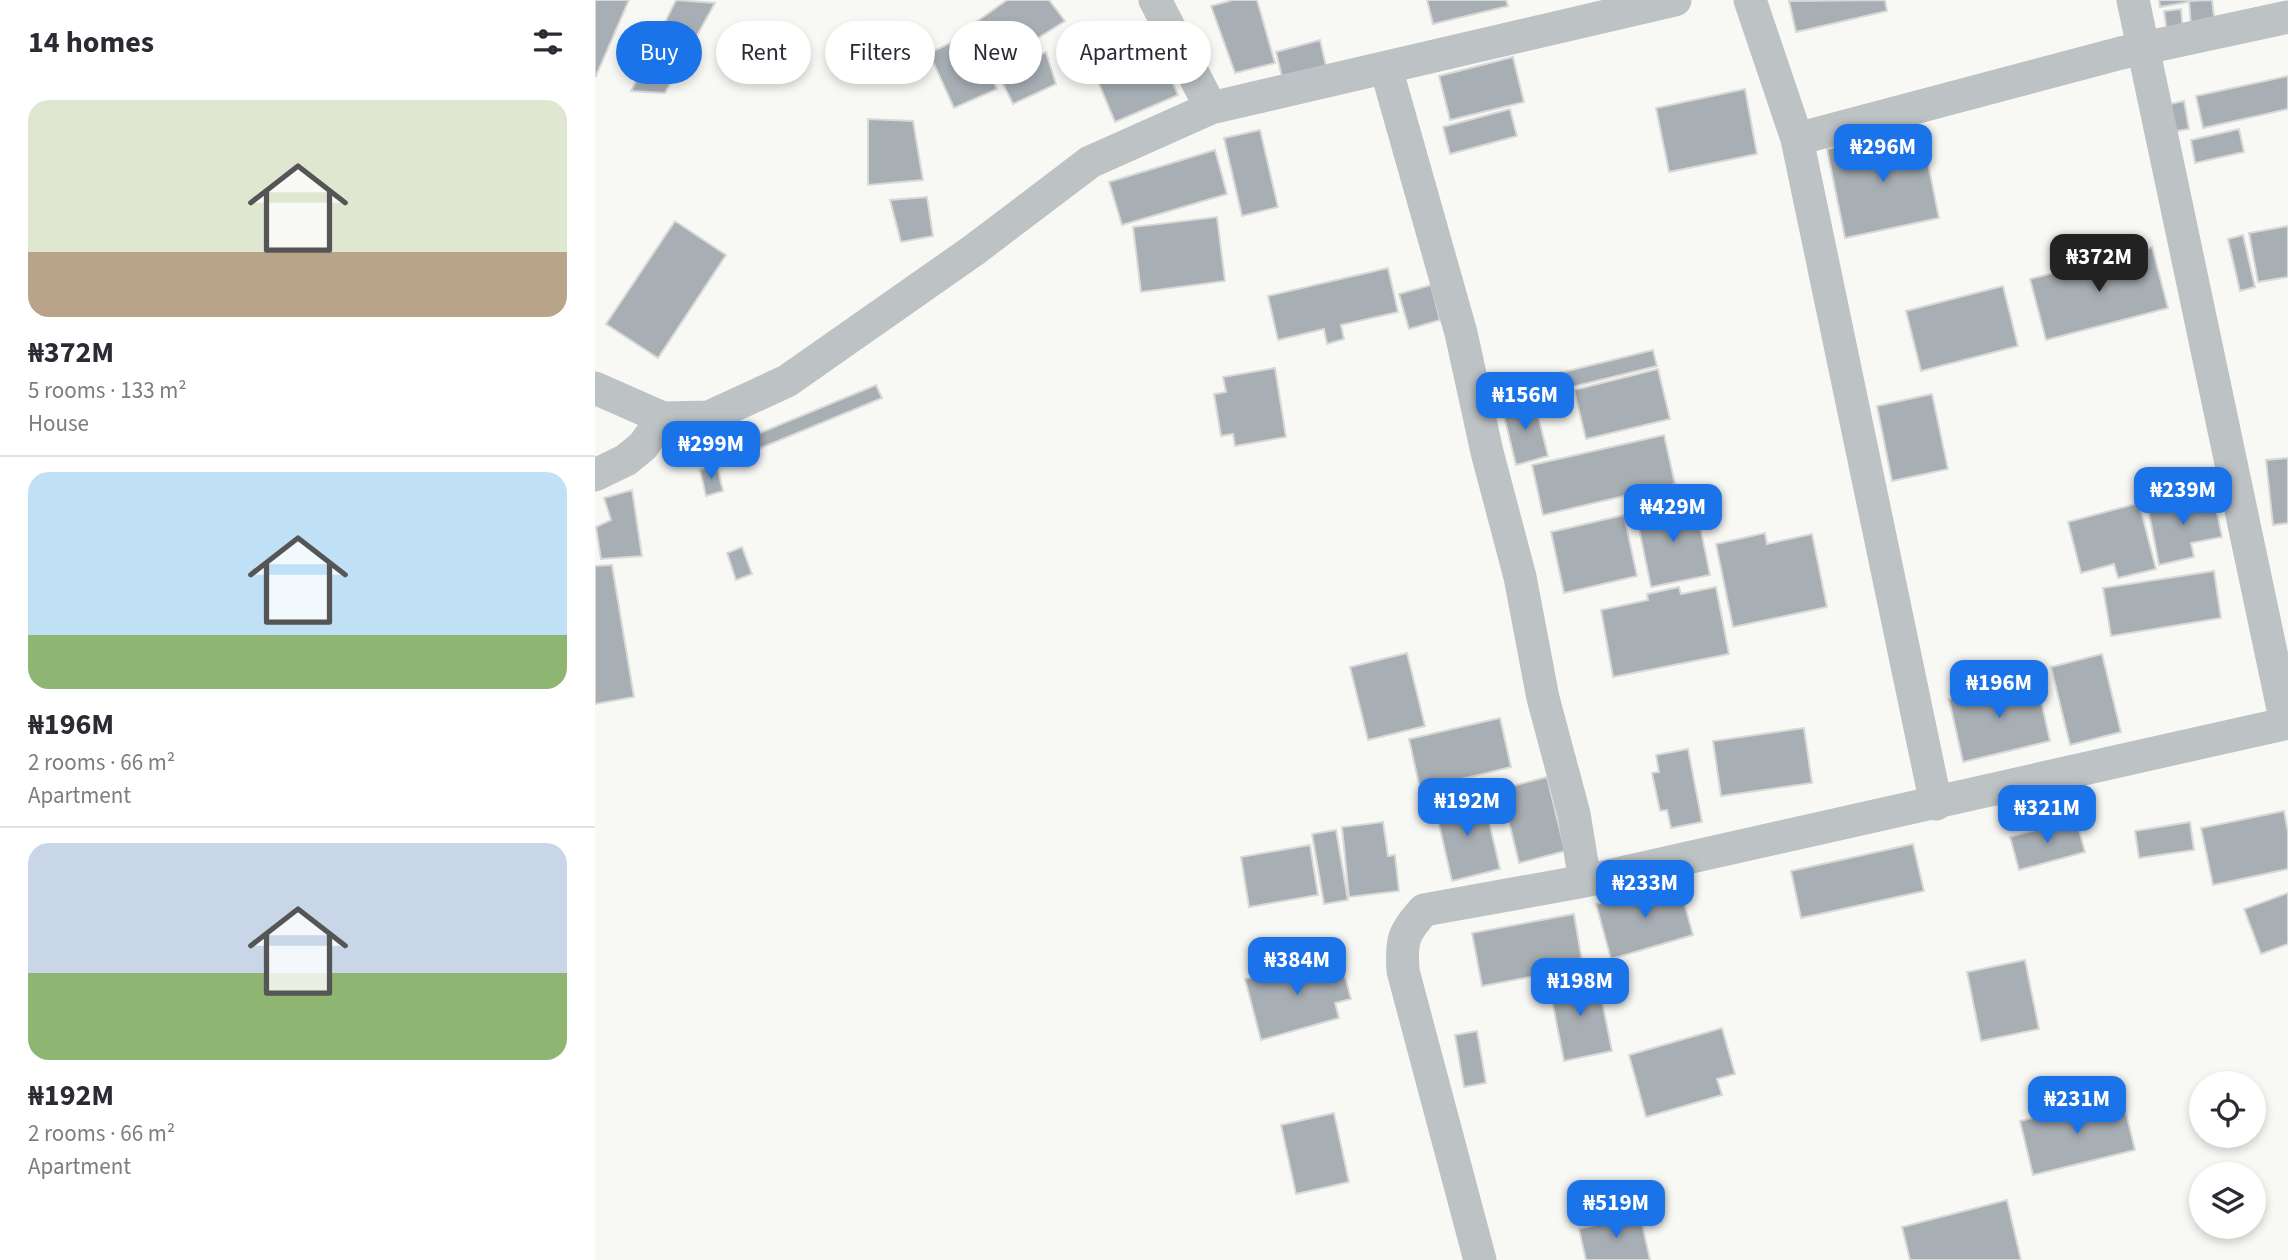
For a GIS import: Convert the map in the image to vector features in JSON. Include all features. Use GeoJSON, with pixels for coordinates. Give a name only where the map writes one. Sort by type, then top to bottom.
{"type":"FeatureCollection","features":[{"type":"Feature","properties":{"kind":"street"},"geometry":{"type":"LineString","coordinates":[[1155,0],[1211,108]]}},
{"type":"Feature","properties":{"kind":"street"},"geometry":{"type":"LineString","coordinates":[[595,388],[663,418],[709,416],[787,381],[974,250],[1090,162],[1211,108],[1675,0]]}},
{"type":"Feature","properties":{"kind":"street"},"geometry":{"type":"LineString","coordinates":[[1751,0],[1797,139],[1936,804]]}},
{"type":"Feature","properties":{"kind":"street"},"geometry":{"type":"LineString","coordinates":[[1480,1260],[1428,1060],[1409,1001],[1402,942],[1410,926],[1424,910],[1585,881],[2287,723],[2133,0]]}},
{"type":"Feature","properties":{"kind":"street"},"geometry":{"type":"LineString","coordinates":[[1797,139],[2142,47],[2288,17]]}},
{"type":"Feature","properties":{"kind":"street"},"geometry":{"type":"LineString","coordinates":[[1387,68],[1461,333],[1487,452],[1520,577],[1543,698],[1574,814],[1585,881]]}},
{"type":"Feature","properties":{"kind":"street"},"geometry":{"type":"LineString","coordinates":[[595,475],[626,460],[643,446],[663,418]]}},
{"type":"Feature","properties":{"kind":"building"},"geometry":{"type":"Polygon","coordinates":[[[595,0],[629,0],[620,21],[616,21],[616,30],[595,75],[595,0]]]}},
{"type":"Feature","properties":{"kind":"building"},"geometry":{"type":"Polygon","coordinates":[[[676,0],[715,3],[702,26],[702,21],[666,21],[676,0]]]}},
{"type":"Feature","properties":{"kind":"building"},"geometry":{"type":"Polygon","coordinates":[[[1007,0],[1049,0],[1065,21],[1056,21],[1056,27],[1042,35],[1042,21],[978,21],[1007,0]]]}},
{"type":"Feature","properties":{"kind":"building"},"geometry":{"type":"Polygon","coordinates":[[[1233,0],[1257,0],[1275,63],[1235,73],[1211,6],[1233,0]]]}},
{"type":"Feature","properties":{"kind":"building"},"geometry":{"type":"Polygon","coordinates":[[[1427,0],[1506,0],[1508,6],[1433,24],[1427,0]]]}},
{"type":"Feature","properties":{"kind":"building"},"geometry":{"type":"Polygon","coordinates":[[[1885,0],[1887,11],[1796,32],[1789,1],[1885,0]]]}},
{"type":"Feature","properties":{"kind":"building"},"geometry":{"type":"Polygon","coordinates":[[[2159,0],[2187,0],[2188,2],[2160,7],[2159,0]]]}},
{"type":"Feature","properties":{"kind":"building"},"geometry":{"type":"Polygon","coordinates":[[[2212,0],[2215,23],[2191,26],[2189,1],[2212,0]]]}},
{"type":"Feature","properties":{"kind":"building"},"geometry":{"type":"Polygon","coordinates":[[[2181,9],[2183,31],[2167,33],[2164,11],[2181,9]]]}},
{"type":"Feature","properties":{"kind":"building"},"geometry":{"type":"Polygon","coordinates":[[[1320,40],[1326,66],[1282,77],[1276,52],[1320,40]]]}},
{"type":"Feature","properties":{"kind":"building"},"geometry":{"type":"Polygon","coordinates":[[[949,44],[949,84],[995,84],[997,89],[954,108],[935,66],[935,50],[949,44]]]}},
{"type":"Feature","properties":{"kind":"building"},"geometry":{"type":"Polygon","coordinates":[[[1046,52],[1056,84],[1013,104],[1003,84],[1042,84],[1042,54],[1046,52]]]}},
{"type":"Feature","properties":{"kind":"building"},"geometry":{"type":"Polygon","coordinates":[[[1513,57],[1524,102],[1450,120],[1439,76],[1513,57]]]}},
{"type":"Feature","properties":{"kind":"building"},"geometry":{"type":"Polygon","coordinates":[[[2288,76],[2288,109],[2203,128],[2196,96],[2288,76]]]}},
{"type":"Feature","properties":{"kind":"building"},"geometry":{"type":"Polygon","coordinates":[[[634,84],[670,84],[665,93],[631,91],[634,84]]]}},
{"type":"Feature","properties":{"kind":"building"},"geometry":{"type":"Polygon","coordinates":[[[1099,84],[1173,84],[1178,95],[1115,122],[1099,84]]]}},
{"type":"Feature","properties":{"kind":"building"},"geometry":{"type":"Polygon","coordinates":[[[1745,89],[1757,154],[1669,172],[1656,108],[1745,89]]]}},
{"type":"Feature","properties":{"kind":"building"},"geometry":{"type":"Polygon","coordinates":[[[2184,101],[2189,129],[2171,132],[2166,105],[2184,101]]]}},
{"type":"Feature","properties":{"kind":"building"},"geometry":{"type":"Polygon","coordinates":[[[1510,109],[1517,136],[1450,154],[1443,127],[1510,109]]]}},
{"type":"Feature","properties":{"kind":"building"},"geometry":{"type":"Polygon","coordinates":[[[868,119],[913,121],[923,180],[868,185],[868,119]]]}},
{"type":"Feature","properties":{"kind":"building"},"geometry":{"type":"Polygon","coordinates":[[[1921,129],[1939,218],[1845,238],[1827,149],[1921,129]]]}},
{"type":"Feature","properties":{"kind":"building"},"geometry":{"type":"Polygon","coordinates":[[[2239,129],[2244,152],[2195,163],[2191,140],[2239,129]]]}},
{"type":"Feature","properties":{"kind":"building"},"geometry":{"type":"Polygon","coordinates":[[[1260,130],[1278,207],[1242,216],[1224,138],[1260,130]]]}},
{"type":"Feature","properties":{"kind":"building"},"geometry":{"type":"Polygon","coordinates":[[[1215,150],[1227,194],[1122,225],[1109,182],[1215,150]]]}},
{"type":"Feature","properties":{"kind":"building"},"geometry":{"type":"Polygon","coordinates":[[[927,197],[933,236],[901,242],[890,200],[927,197]]]}},
{"type":"Feature","properties":{"kind":"building"},"geometry":{"type":"Polygon","coordinates":[[[1217,217],[1225,281],[1141,292],[1133,227],[1217,217]]]}},
{"type":"Feature","properties":{"kind":"building"},"geometry":{"type":"Polygon","coordinates":[[[675,221],[726,255],[658,358],[606,324],[675,221]]]}},
{"type":"Feature","properties":{"kind":"building"},"geometry":{"type":"Polygon","coordinates":[[[2288,226],[2288,277],[2258,282],[2249,233],[2288,226]]]}},
{"type":"Feature","properties":{"kind":"building"},"geometry":{"type":"Polygon","coordinates":[[[2243,235],[2255,287],[2240,291],[2228,239],[2243,235]]]}},
{"type":"Feature","properties":{"kind":"building"},"geometry":{"type":"Polygon","coordinates":[[[2152,247],[2168,308],[2046,340],[2030,279],[2152,247]]]}},
{"type":"Feature","properties":{"kind":"building"},"geometry":{"type":"Polygon","coordinates":[[[1388,268],[1398,312],[1341,325],[1344,339],[1327,344],[1324,329],[1278,340],[1268,296],[1388,268]]]}},
{"type":"Feature","properties":{"kind":"building"},"geometry":{"type":"Polygon","coordinates":[[[1431,285],[1440,320],[1409,329],[1399,294],[1431,285]]]}},
{"type":"Feature","properties":{"kind":"building"},"geometry":{"type":"Polygon","coordinates":[[[2003,286],[2018,346],[1921,371],[1906,311],[2003,286]]]}},
{"type":"Feature","properties":{"kind":"building"},"geometry":{"type":"Polygon","coordinates":[[[1653,350],[1657,366],[1535,396],[1531,380],[1653,350]]]}},
{"type":"Feature","properties":{"kind":"building"},"geometry":{"type":"Polygon","coordinates":[[[1275,368],[1286,437],[1235,446],[1233,434],[1221,436],[1214,394],[1226,392],[1223,377],[1275,368]]]}},
{"type":"Feature","properties":{"kind":"building"},"geometry":{"type":"Polygon","coordinates":[[[1658,369],[1670,419],[1586,439],[1574,390],[1658,369]]]}},
{"type":"Feature","properties":{"kind":"building"},"geometry":{"type":"Polygon","coordinates":[[[876,385],[882,398],[717,466],[704,456],[876,385]]]}},
{"type":"Feature","properties":{"kind":"building"},"geometry":{"type":"Polygon","coordinates":[[[1932,394],[1948,469],[1892,481],[1877,406],[1932,394]]]}},
{"type":"Feature","properties":{"kind":"building"},"geometry":{"type":"Polygon","coordinates":[[[1534,399],[1548,456],[1516,465],[1502,408],[1534,399]]]}},
{"type":"Feature","properties":{"kind":"building"},"geometry":{"type":"Polygon","coordinates":[[[1664,435],[1675,484],[1543,515],[1532,465],[1664,435]]]}},
{"type":"Feature","properties":{"kind":"building"},"geometry":{"type":"Polygon","coordinates":[[[2288,458],[2288,523],[2273,525],[2266,460],[2288,458]]]}},
{"type":"Feature","properties":{"kind":"building"},"geometry":{"type":"Polygon","coordinates":[[[717,466],[723,491],[706,496],[700,470],[717,466]]]}},
{"type":"Feature","properties":{"kind":"building"},"geometry":{"type":"Polygon","coordinates":[[[632,490],[642,556],[601,559],[596,527],[611,520],[604,498],[632,490]]]}},
{"type":"Feature","properties":{"kind":"building"},"geometry":{"type":"Polygon","coordinates":[[[2213,494],[2222,537],[2191,543],[2194,557],[2159,565],[2148,508],[2213,494]]]}},
{"type":"Feature","properties":{"kind":"building"},"geometry":{"type":"Polygon","coordinates":[[[1695,501],[1710,575],[1651,587],[1636,514],[1695,501]]]}},
{"type":"Feature","properties":{"kind":"building"},"geometry":{"type":"Polygon","coordinates":[[[2139,503],[2156,569],[2118,578],[2114,564],[2081,573],[2068,522],[2139,503]]]}},
{"type":"Feature","properties":{"kind":"building"},"geometry":{"type":"Polygon","coordinates":[[[1624,515],[1637,576],[1564,593],[1551,532],[1624,515]]]}},
{"type":"Feature","properties":{"kind":"building"},"geometry":{"type":"Polygon","coordinates":[[[1765,533],[1767,544],[1812,534],[1827,607],[1733,627],[1716,544],[1765,533]]]}},
{"type":"Feature","properties":{"kind":"building"},"geometry":{"type":"Polygon","coordinates":[[[742,547],[752,574],[736,580],[727,553],[742,547]]]}},
{"type":"Feature","properties":{"kind":"building"},"geometry":{"type":"Polygon","coordinates":[[[612,565],[634,697],[595,704],[595,566],[612,565]]]}},
{"type":"Feature","properties":{"kind":"building"},"geometry":{"type":"Polygon","coordinates":[[[2214,571],[2221,618],[2111,636],[2103,588],[2214,571]]]}},
{"type":"Feature","properties":{"kind":"building"},"geometry":{"type":"Polygon","coordinates":[[[1679,587],[1681,594],[1716,587],[1729,654],[1613,677],[1601,610],[1648,600],[1647,594],[1679,587]]]}},
{"type":"Feature","properties":{"kind":"building"},"geometry":{"type":"Polygon","coordinates":[[[1407,653],[1425,726],[1368,740],[1350,667],[1407,653]]]}},
{"type":"Feature","properties":{"kind":"building"},"geometry":{"type":"Polygon","coordinates":[[[2102,654],[2121,732],[2070,745],[2051,667],[2102,654]]]}},
{"type":"Feature","properties":{"kind":"building"},"geometry":{"type":"Polygon","coordinates":[[[2036,678],[2050,741],[1963,762],[1949,699],[2036,678]]]}},
{"type":"Feature","properties":{"kind":"building"},"geometry":{"type":"Polygon","coordinates":[[[1500,718],[1511,767],[1420,789],[1409,739],[1500,718]]]}},
{"type":"Feature","properties":{"kind":"building"},"geometry":{"type":"Polygon","coordinates":[[[1804,728],[1812,783],[1721,796],[1713,741],[1804,728]]]}},
{"type":"Feature","properties":{"kind":"building"},"geometry":{"type":"Polygon","coordinates":[[[1688,749],[1702,822],[1671,828],[1667,810],[1660,811],[1652,773],[1659,772],[1656,755],[1688,749]]]}},
{"type":"Feature","properties":{"kind":"building"},"geometry":{"type":"Polygon","coordinates":[[[1547,777],[1565,851],[1519,863],[1501,789],[1547,777]]]}},
{"type":"Feature","properties":{"kind":"building"},"geometry":{"type":"Polygon","coordinates":[[[1483,796],[1500,869],[1452,881],[1435,807],[1483,796]]]}},
{"type":"Feature","properties":{"kind":"building"},"geometry":{"type":"Polygon","coordinates":[[[2284,811],[2288,832],[2288,869],[2213,885],[2201,828],[2284,811]]]}},
{"type":"Feature","properties":{"kind":"building"},"geometry":{"type":"Polygon","coordinates":[[[2076,819],[2085,852],[2019,870],[2010,837],[2076,819]]]}},
{"type":"Feature","properties":{"kind":"building"},"geometry":{"type":"Polygon","coordinates":[[[1383,822],[1388,856],[1395,855],[1399,891],[1349,897],[1342,827],[1383,822]]]}},
{"type":"Feature","properties":{"kind":"building"},"geometry":{"type":"Polygon","coordinates":[[[2190,822],[2194,850],[2139,858],[2135,831],[2190,822]]]}},
{"type":"Feature","properties":{"kind":"building"},"geometry":{"type":"Polygon","coordinates":[[[1336,830],[1348,900],[1324,904],[1312,834],[1336,830]]]}},
{"type":"Feature","properties":{"kind":"building"},"geometry":{"type":"Polygon","coordinates":[[[1913,844],[1924,891],[1801,918],[1791,871],[1913,844]]]}},
{"type":"Feature","properties":{"kind":"building"},"geometry":{"type":"Polygon","coordinates":[[[1310,845],[1318,895],[1249,907],[1241,857],[1310,845]]]}},
{"type":"Feature","properties":{"kind":"building"},"geometry":{"type":"Polygon","coordinates":[[[1678,880],[1693,935],[1611,959],[1596,904],[1678,880]]]}},
{"type":"Feature","properties":{"kind":"building"},"geometry":{"type":"Polygon","coordinates":[[[2288,893],[2288,944],[2261,954],[2244,909],[2288,893]]]}},
{"type":"Feature","properties":{"kind":"building"},"geometry":{"type":"Polygon","coordinates":[[[1574,914],[1583,967],[1482,986],[1472,933],[1574,914]]]}},
{"type":"Feature","properties":{"kind":"building"},"geometry":{"type":"Polygon","coordinates":[[[1323,958],[1326,969],[1342,965],[1351,999],[1335,1003],[1339,1018],[1261,1040],[1245,979],[1323,958]]]}},
{"type":"Feature","properties":{"kind":"building"},"geometry":{"type":"Polygon","coordinates":[[[2025,960],[2039,1029],[1981,1041],[1967,972],[2025,960]]]}},
{"type":"Feature","properties":{"kind":"building"},"geometry":{"type":"Polygon","coordinates":[[[1597,976],[1612,1051],[1564,1061],[1549,985],[1597,976]]]}},
{"type":"Feature","properties":{"kind":"building"},"geometry":{"type":"Polygon","coordinates":[[[1722,1028],[1735,1074],[1717,1079],[1722,1095],[1646,1117],[1629,1055],[1722,1028]]]}},
{"type":"Feature","properties":{"kind":"building"},"geometry":{"type":"Polygon","coordinates":[[[1477,1031],[1486,1083],[1464,1087],[1455,1035],[1477,1031]]]}},
{"type":"Feature","properties":{"kind":"building"},"geometry":{"type":"Polygon","coordinates":[[[2122,1096],[2135,1150],[2033,1175],[2020,1121],[2122,1096]]]}},
{"type":"Feature","properties":{"kind":"building"},"geometry":{"type":"Polygon","coordinates":[[[1334,1113],[1349,1182],[1296,1194],[1281,1125],[1334,1113]]]}},
{"type":"Feature","properties":{"kind":"building"},"geometry":{"type":"Polygon","coordinates":[[[2007,1200],[2021,1260],[1910,1260],[1902,1227],[2007,1200]]]}},
{"type":"Feature","properties":{"kind":"building"},"geometry":{"type":"Polygon","coordinates":[[[1640,1214],[1650,1260],[1586,1260],[1579,1229],[1640,1214]]]}}]}
